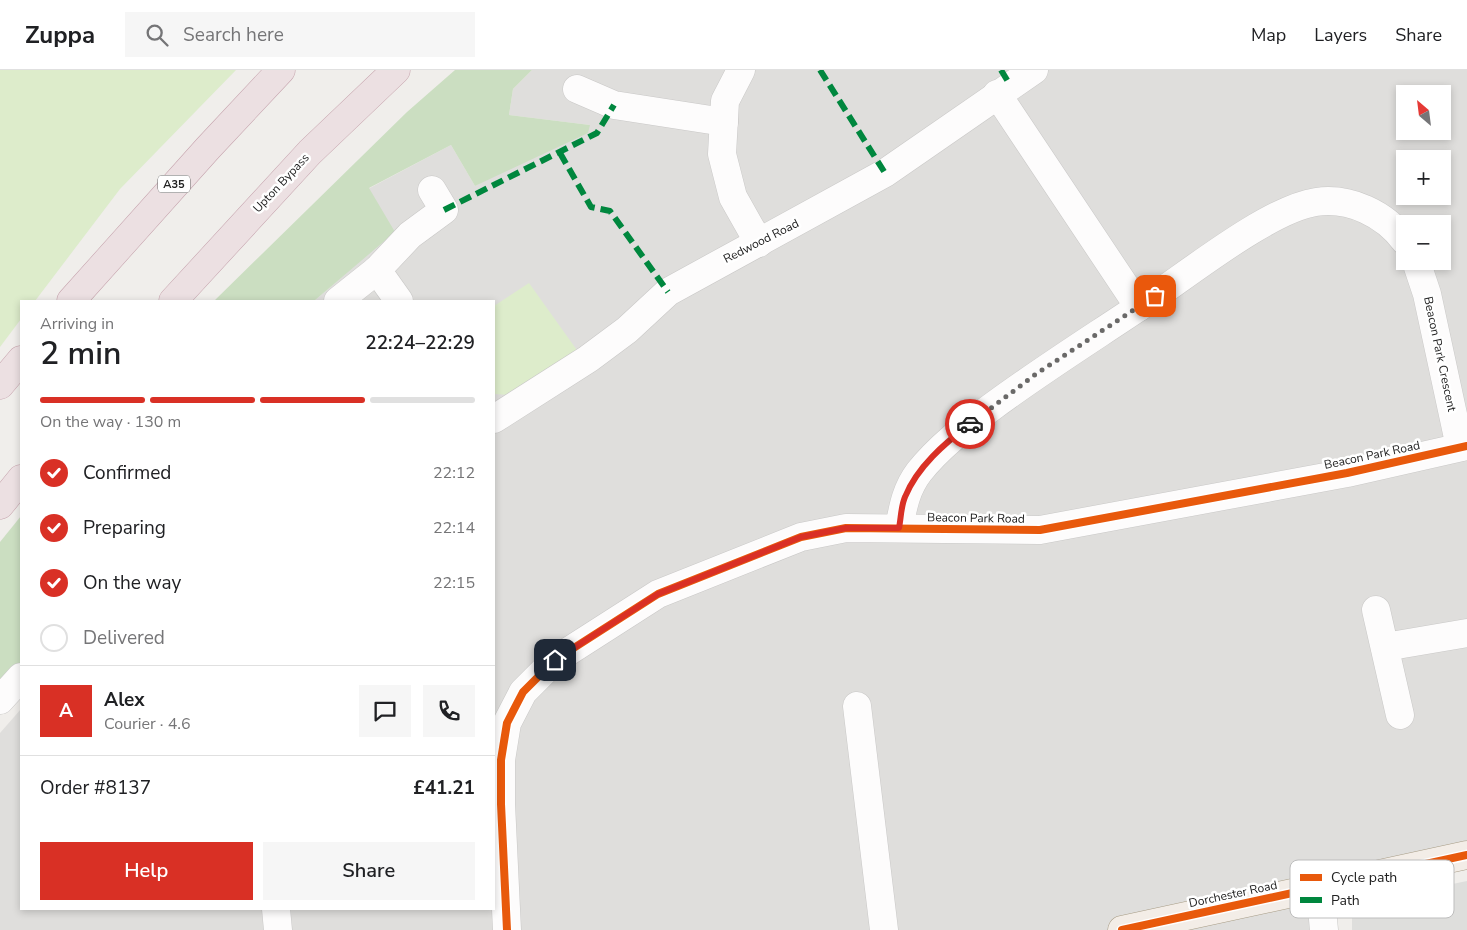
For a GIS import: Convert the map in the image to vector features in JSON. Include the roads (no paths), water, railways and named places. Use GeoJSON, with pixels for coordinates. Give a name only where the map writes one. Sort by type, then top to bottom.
{"type":"FeatureCollection","features":[{"type":"Feature","properties":{"kind":"highway","name":"A35"},"geometry":{"type":"LineString","coordinates":[[72,300],[201,155],[281,70]]}},
{"type":"Feature","properties":{"kind":"highway","name":"Upton Bypass"},"geometry":{"type":"LineString","coordinates":[[175,300],[310,152],[396,70]]}},
{"type":"Feature","properties":{"kind":"highway"},"geometry":{"type":"LineString","coordinates":[[310,152],[409,70]]}},
{"type":"Feature","properties":{"kind":"highway"},"geometry":{"type":"LineString","coordinates":[[0,385],[20,361]]}},
{"type":"Feature","properties":{"kind":"highway"},"geometry":{"type":"LineString","coordinates":[[0,505],[20,480]]}},
{"type":"Feature","properties":{"kind":"main road","name":"Dorchester Road"},"geometry":{"type":"LineString","coordinates":[[1444,860],[1467,855]]}},
{"type":"Feature","properties":{"kind":"main road","name":"Dorchester Road"},"geometry":{"type":"LineString","coordinates":[[1122,930],[1290,894]]}},
{"type":"Feature","properties":{"kind":"street"},"geometry":{"type":"LineString","coordinates":[[741,70],[725,101],[722,154],[733,197],[760,243]]}},
{"type":"Feature","properties":{"kind":"street","name":"Redwood Road"},"geometry":{"type":"LineString","coordinates":[[495,418],[619,336],[668,292],[721,261],[760,243],[885,173],[1034,70]]}},
{"type":"Feature","properties":{"kind":"street"},"geometry":{"type":"LineString","coordinates":[[577,88],[614,105],[724,122]]}},
{"type":"Feature","properties":{"kind":"street"},"geometry":{"type":"LineString","coordinates":[[997,94],[1140,307]]}},
{"type":"Feature","properties":{"kind":"street"},"geometry":{"type":"LineString","coordinates":[[339,300],[377,270],[410,235],[444,210],[432,190]]}},
{"type":"Feature","properties":{"kind":"street"},"geometry":{"type":"LineString","coordinates":[[899,528],[904,498],[918,473],[939,450],[1036,374],[1140,307],[1248,233],[1295,207],[1317,202],[1340,201],[1364,209],[1386,220],[1396,231]]}},
{"type":"Feature","properties":{"kind":"street"},"geometry":{"type":"LineString","coordinates":[[377,270],[398,300]]}},
{"type":"Feature","properties":{"kind":"street","name":"Beacon Park Crescent"},"geometry":{"type":"LineString","coordinates":[[1419,270],[1427,294],[1463,447]]}},
{"type":"Feature","properties":{"kind":"street","name":"Beacon Park Road"},"geometry":{"type":"LineString","coordinates":[[507,930],[501,804],[501,760],[507,723],[524,692],[555,660],[658,594],[801,537],[846,528],[1040,530],[1347,473],[1463,447]]}},
{"type":"Feature","properties":{"kind":"street"},"geometry":{"type":"LineString","coordinates":[[1376,610],[1400,715]]}},
{"type":"Feature","properties":{"kind":"street"},"geometry":{"type":"LineString","coordinates":[[1385,647],[1467,633]]}},
{"type":"Feature","properties":{"kind":"street"},"geometry":{"type":"LineString","coordinates":[[0,700],[20,678]]}},
{"type":"Feature","properties":{"kind":"street"},"geometry":{"type":"LineString","coordinates":[[857,706],[884,930]]}},
{"type":"Feature","properties":{"kind":"street"},"geometry":{"type":"LineString","coordinates":[[276,910],[278,930]]}}]}
